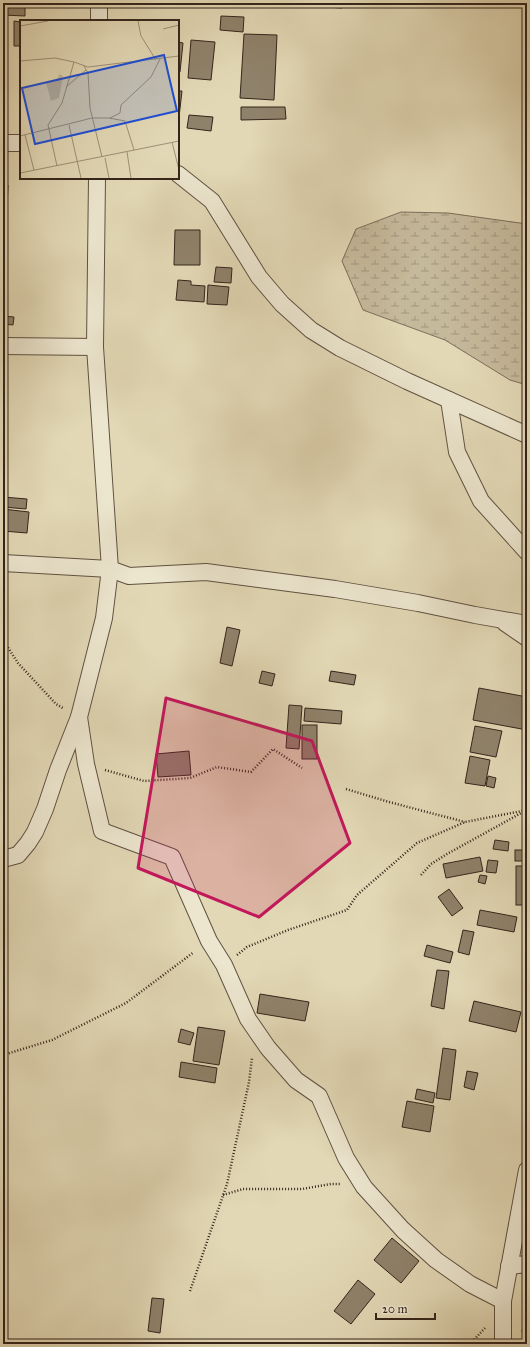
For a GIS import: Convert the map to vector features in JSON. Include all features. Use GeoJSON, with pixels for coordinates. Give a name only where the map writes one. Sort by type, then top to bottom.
{"type":"FeatureCollection","features":[{"type":"Feature","properties":{"kind":"street"},"geometry":{"type":"LineString","coordinates":[[99,20],[100,3]]}},
{"type":"Feature","properties":{"kind":"street"},"geometry":{"type":"LineString","coordinates":[[3,143],[20,143]]}},
{"type":"Feature","properties":{"kind":"street"},"geometry":{"type":"LineString","coordinates":[[179,175],[212,201],[259,277],[282,304],[312,330],[340,348],[527,435]]}},
{"type":"Feature","properties":{"kind":"street"},"geometry":{"type":"LineString","coordinates":[[3,859],[18,855],[35,832],[45,809],[58,770],[79,717],[104,618],[110,569],[95,347],[97,179]]}},
{"type":"Feature","properties":{"kind":"street"},"geometry":{"type":"LineString","coordinates":[[3,346],[95,347]]}},
{"type":"Feature","properties":{"kind":"street"},"geometry":{"type":"LineString","coordinates":[[449,400],[457,452],[481,501],[527,552]]}},
{"type":"Feature","properties":{"kind":"street"},"geometry":{"type":"LineString","coordinates":[[3,562],[110,569],[129,576],[206,572],[312,586],[418,603],[527,624]]}},
{"type":"Feature","properties":{"kind":"street"},"geometry":{"type":"LineString","coordinates":[[501,620],[527,638]]}},
{"type":"Feature","properties":{"kind":"street"},"geometry":{"type":"LineString","coordinates":[[79,717],[86,764],[102,831],[172,857],[209,941],[224,965],[248,1019],[268,1048],[296,1080],[319,1096],[346,1158],[364,1186],[403,1230],[436,1260],[470,1284],[504,1301]]}},
{"type":"Feature","properties":{"kind":"street"},"geometry":{"type":"LineString","coordinates":[[503,1344],[504,1301],[527,1170]]}},
{"type":"Feature","properties":{"kind":"street"},"geometry":{"type":"LineString","coordinates":[[509,1266],[527,1264]]}},
{"type":"Feature","properties":{"kind":"path"},"geometry":{"type":"LineString","coordinates":[[3,640],[18,663],[56,704],[79,717]]}},
{"type":"Feature","properties":{"kind":"path"},"geometry":{"type":"LineString","coordinates":[[86,764],[144,781],[190,778],[217,768],[251,772],[273,749],[302,768]]}},
{"type":"Feature","properties":{"kind":"path"},"geometry":{"type":"LineString","coordinates":[[346,789],[465,822]]}},
{"type":"Feature","properties":{"kind":"path"},"geometry":{"type":"LineString","coordinates":[[224,965],[247,947],[288,930],[347,910],[357,895],[417,843],[465,822],[527,810]]}},
{"type":"Feature","properties":{"kind":"path"},"geometry":{"type":"LineString","coordinates":[[421,875],[431,864],[447,854],[527,810]]}},
{"type":"Feature","properties":{"kind":"path"},"geometry":{"type":"LineString","coordinates":[[3,1055],[52,1040],[126,1003],[209,941]]}},
{"type":"Feature","properties":{"kind":"path"},"geometry":{"type":"LineString","coordinates":[[190,1291],[227,1184],[247,1089],[254,1047],[268,1048]]}},
{"type":"Feature","properties":{"kind":"path"},"geometry":{"type":"LineString","coordinates":[[223,1196],[243,1189],[302,1189],[331,1184],[356,1184],[364,1186]]}},
{"type":"Feature","properties":{"kind":"highlighted area"},"geometry":{"type":"Polygon","coordinates":[[[166,698],[312,741],[350,843],[259,917],[138,868],[166,698]]]}},
{"type":"Feature","properties":{"kind":"green space"},"geometry":{"type":"Polygon","coordinates":[[[401,212],[448,213],[527,224],[527,385],[510,380],[445,340],[363,310],[342,261],[356,229],[401,212]]]}},
{"type":"Feature","properties":{"kind":"building"},"geometry":{"type":"Polygon","coordinates":[[[3,3],[25,3],[25,16],[3,15],[3,3]]]}},
{"type":"Feature","properties":{"kind":"building"},"geometry":{"type":"Polygon","coordinates":[[[326,3],[342,3],[342,8],[326,7],[326,3]]]}},
{"type":"Feature","properties":{"kind":"building"},"geometry":{"type":"Polygon","coordinates":[[[221,16],[244,17],[243,32],[220,30],[221,16]]]}},
{"type":"Feature","properties":{"kind":"building"},"geometry":{"type":"Polygon","coordinates":[[[14,21],[20,22],[20,46],[14,46],[14,21]]]}},
{"type":"Feature","properties":{"kind":"building"},"geometry":{"type":"Polygon","coordinates":[[[244,34],[277,35],[274,100],[240,98],[244,34]]]}},
{"type":"Feature","properties":{"kind":"building"},"geometry":{"type":"Polygon","coordinates":[[[191,40],[215,42],[211,80],[188,78],[191,40]]]}},
{"type":"Feature","properties":{"kind":"building"},"geometry":{"type":"Polygon","coordinates":[[[179,42],[183,43],[179,72],[179,42]]]}},
{"type":"Feature","properties":{"kind":"building"},"geometry":{"type":"Polygon","coordinates":[[[179,91],[182,91],[179,117],[179,91]]]}},
{"type":"Feature","properties":{"kind":"building"},"geometry":{"type":"Polygon","coordinates":[[[241,107],[285,107],[286,119],[241,120],[241,107]]]}},
{"type":"Feature","properties":{"kind":"building"},"geometry":{"type":"Polygon","coordinates":[[[189,115],[213,117],[211,131],[187,128],[189,115]]]}},
{"type":"Feature","properties":{"kind":"building"},"geometry":{"type":"Polygon","coordinates":[[[3,184],[8,185],[7,206],[3,205],[3,184]]]}},
{"type":"Feature","properties":{"kind":"building"},"geometry":{"type":"Polygon","coordinates":[[[175,230],[200,230],[200,265],[174,265],[175,230]]]}},
{"type":"Feature","properties":{"kind":"building"},"geometry":{"type":"Polygon","coordinates":[[[216,267],[232,268],[231,283],[214,282],[216,267]]]}},
{"type":"Feature","properties":{"kind":"building"},"geometry":{"type":"Polygon","coordinates":[[[178,280],[191,281],[191,285],[205,286],[204,302],[176,300],[178,280]]]}},
{"type":"Feature","properties":{"kind":"building"},"geometry":{"type":"Polygon","coordinates":[[[208,285],[229,287],[227,305],[207,304],[208,285]]]}},
{"type":"Feature","properties":{"kind":"building"},"geometry":{"type":"Polygon","coordinates":[[[3,316],[14,317],[13,325],[3,324],[3,316]]]}},
{"type":"Feature","properties":{"kind":"building"},"geometry":{"type":"Polygon","coordinates":[[[3,497],[27,499],[26,509],[3,507],[3,497]]]}},
{"type":"Feature","properties":{"kind":"building"},"geometry":{"type":"Polygon","coordinates":[[[3,509],[29,512],[27,533],[3,531],[3,509]]]}},
{"type":"Feature","properties":{"kind":"building"},"geometry":{"type":"Polygon","coordinates":[[[227,627],[240,630],[232,666],[220,663],[227,627]]]}},
{"type":"Feature","properties":{"kind":"building"},"geometry":{"type":"Polygon","coordinates":[[[262,671],[275,674],[272,686],[259,683],[262,671]]]}},
{"type":"Feature","properties":{"kind":"building"},"geometry":{"type":"Polygon","coordinates":[[[331,671],[356,675],[354,685],[329,681],[331,671]]]}},
{"type":"Feature","properties":{"kind":"building"},"geometry":{"type":"Polygon","coordinates":[[[479,688],[527,697],[527,730],[473,720],[479,688]]]}},
{"type":"Feature","properties":{"kind":"building"},"geometry":{"type":"Polygon","coordinates":[[[289,705],[302,706],[299,749],[286,748],[289,705]]]}},
{"type":"Feature","properties":{"kind":"building"},"geometry":{"type":"Polygon","coordinates":[[[305,708],[342,711],[341,724],[304,721],[305,708]]]}},
{"type":"Feature","properties":{"kind":"building"},"geometry":{"type":"Polygon","coordinates":[[[302,725],[317,725],[317,759],[302,759],[302,725]]]}},
{"type":"Feature","properties":{"kind":"building"},"geometry":{"type":"Polygon","coordinates":[[[475,726],[502,731],[496,757],[470,752],[475,726]]]}},
{"type":"Feature","properties":{"kind":"building"},"geometry":{"type":"Polygon","coordinates":[[[189,751],[191,775],[158,777],[156,754],[189,751]]]}},
{"type":"Feature","properties":{"kind":"building"},"geometry":{"type":"Polygon","coordinates":[[[470,756],[490,760],[485,786],[465,783],[470,756]]]}},
{"type":"Feature","properties":{"kind":"building"},"geometry":{"type":"Polygon","coordinates":[[[488,776],[496,778],[494,788],[486,786],[488,776]]]}},
{"type":"Feature","properties":{"kind":"building"},"geometry":{"type":"Polygon","coordinates":[[[495,840],[509,842],[508,851],[493,849],[495,840]]]}},
{"type":"Feature","properties":{"kind":"building"},"geometry":{"type":"Polygon","coordinates":[[[515,850],[527,850],[527,861],[515,861],[515,850]]]}},
{"type":"Feature","properties":{"kind":"building"},"geometry":{"type":"Polygon","coordinates":[[[480,857],[483,871],[446,878],[443,864],[480,857]]]}},
{"type":"Feature","properties":{"kind":"building"},"geometry":{"type":"Polygon","coordinates":[[[488,860],[498,861],[496,873],[486,872],[488,860]]]}},
{"type":"Feature","properties":{"kind":"building"},"geometry":{"type":"Polygon","coordinates":[[[516,866],[527,866],[527,905],[516,905],[516,866]]]}},
{"type":"Feature","properties":{"kind":"building"},"geometry":{"type":"Polygon","coordinates":[[[480,875],[487,876],[485,884],[478,882],[480,875]]]}},
{"type":"Feature","properties":{"kind":"building"},"geometry":{"type":"Polygon","coordinates":[[[449,889],[463,908],[452,916],[438,897],[449,889]]]}},
{"type":"Feature","properties":{"kind":"building"},"geometry":{"type":"Polygon","coordinates":[[[480,910],[517,917],[514,932],[477,925],[480,910]]]}},
{"type":"Feature","properties":{"kind":"building"},"geometry":{"type":"Polygon","coordinates":[[[463,930],[474,932],[469,955],[458,952],[463,930]]]}},
{"type":"Feature","properties":{"kind":"building"},"geometry":{"type":"Polygon","coordinates":[[[427,945],[453,952],[450,963],[424,956],[427,945]]]}},
{"type":"Feature","properties":{"kind":"building"},"geometry":{"type":"Polygon","coordinates":[[[437,970],[449,971],[444,1009],[431,1006],[437,970]]]}},
{"type":"Feature","properties":{"kind":"building"},"geometry":{"type":"Polygon","coordinates":[[[260,994],[309,1002],[305,1021],[257,1013],[260,994]]]}},
{"type":"Feature","properties":{"kind":"building"},"geometry":{"type":"Polygon","coordinates":[[[474,1001],[521,1012],[516,1032],[469,1021],[474,1001]]]}},
{"type":"Feature","properties":{"kind":"building"},"geometry":{"type":"Polygon","coordinates":[[[198,1027],[225,1031],[219,1065],[193,1061],[198,1027]]]}},
{"type":"Feature","properties":{"kind":"building"},"geometry":{"type":"Polygon","coordinates":[[[181,1029],[194,1033],[190,1045],[178,1042],[181,1029]]]}},
{"type":"Feature","properties":{"kind":"building"},"geometry":{"type":"Polygon","coordinates":[[[443,1048],[456,1050],[450,1100],[436,1098],[443,1048]]]}},
{"type":"Feature","properties":{"kind":"building"},"geometry":{"type":"Polygon","coordinates":[[[181,1062],[217,1068],[215,1083],[179,1077],[181,1062]]]}},
{"type":"Feature","properties":{"kind":"building"},"geometry":{"type":"Polygon","coordinates":[[[467,1071],[478,1073],[474,1090],[464,1087],[467,1071]]]}},
{"type":"Feature","properties":{"kind":"building"},"geometry":{"type":"Polygon","coordinates":[[[417,1089],[435,1093],[433,1103],[415,1099],[417,1089]]]}},
{"type":"Feature","properties":{"kind":"building"},"geometry":{"type":"Polygon","coordinates":[[[407,1101],[434,1106],[430,1132],[402,1127],[407,1101]]]}},
{"type":"Feature","properties":{"kind":"building"},"geometry":{"type":"Polygon","coordinates":[[[392,1238],[419,1261],[401,1283],[374,1260],[392,1238]]]}},
{"type":"Feature","properties":{"kind":"building"},"geometry":{"type":"Polygon","coordinates":[[[358,1280],[375,1294],[351,1324],[334,1311],[358,1280]]]}},
{"type":"Feature","properties":{"kind":"building"},"geometry":{"type":"Polygon","coordinates":[[[152,1298],[164,1299],[160,1333],[148,1331],[152,1298]]]}}]}
